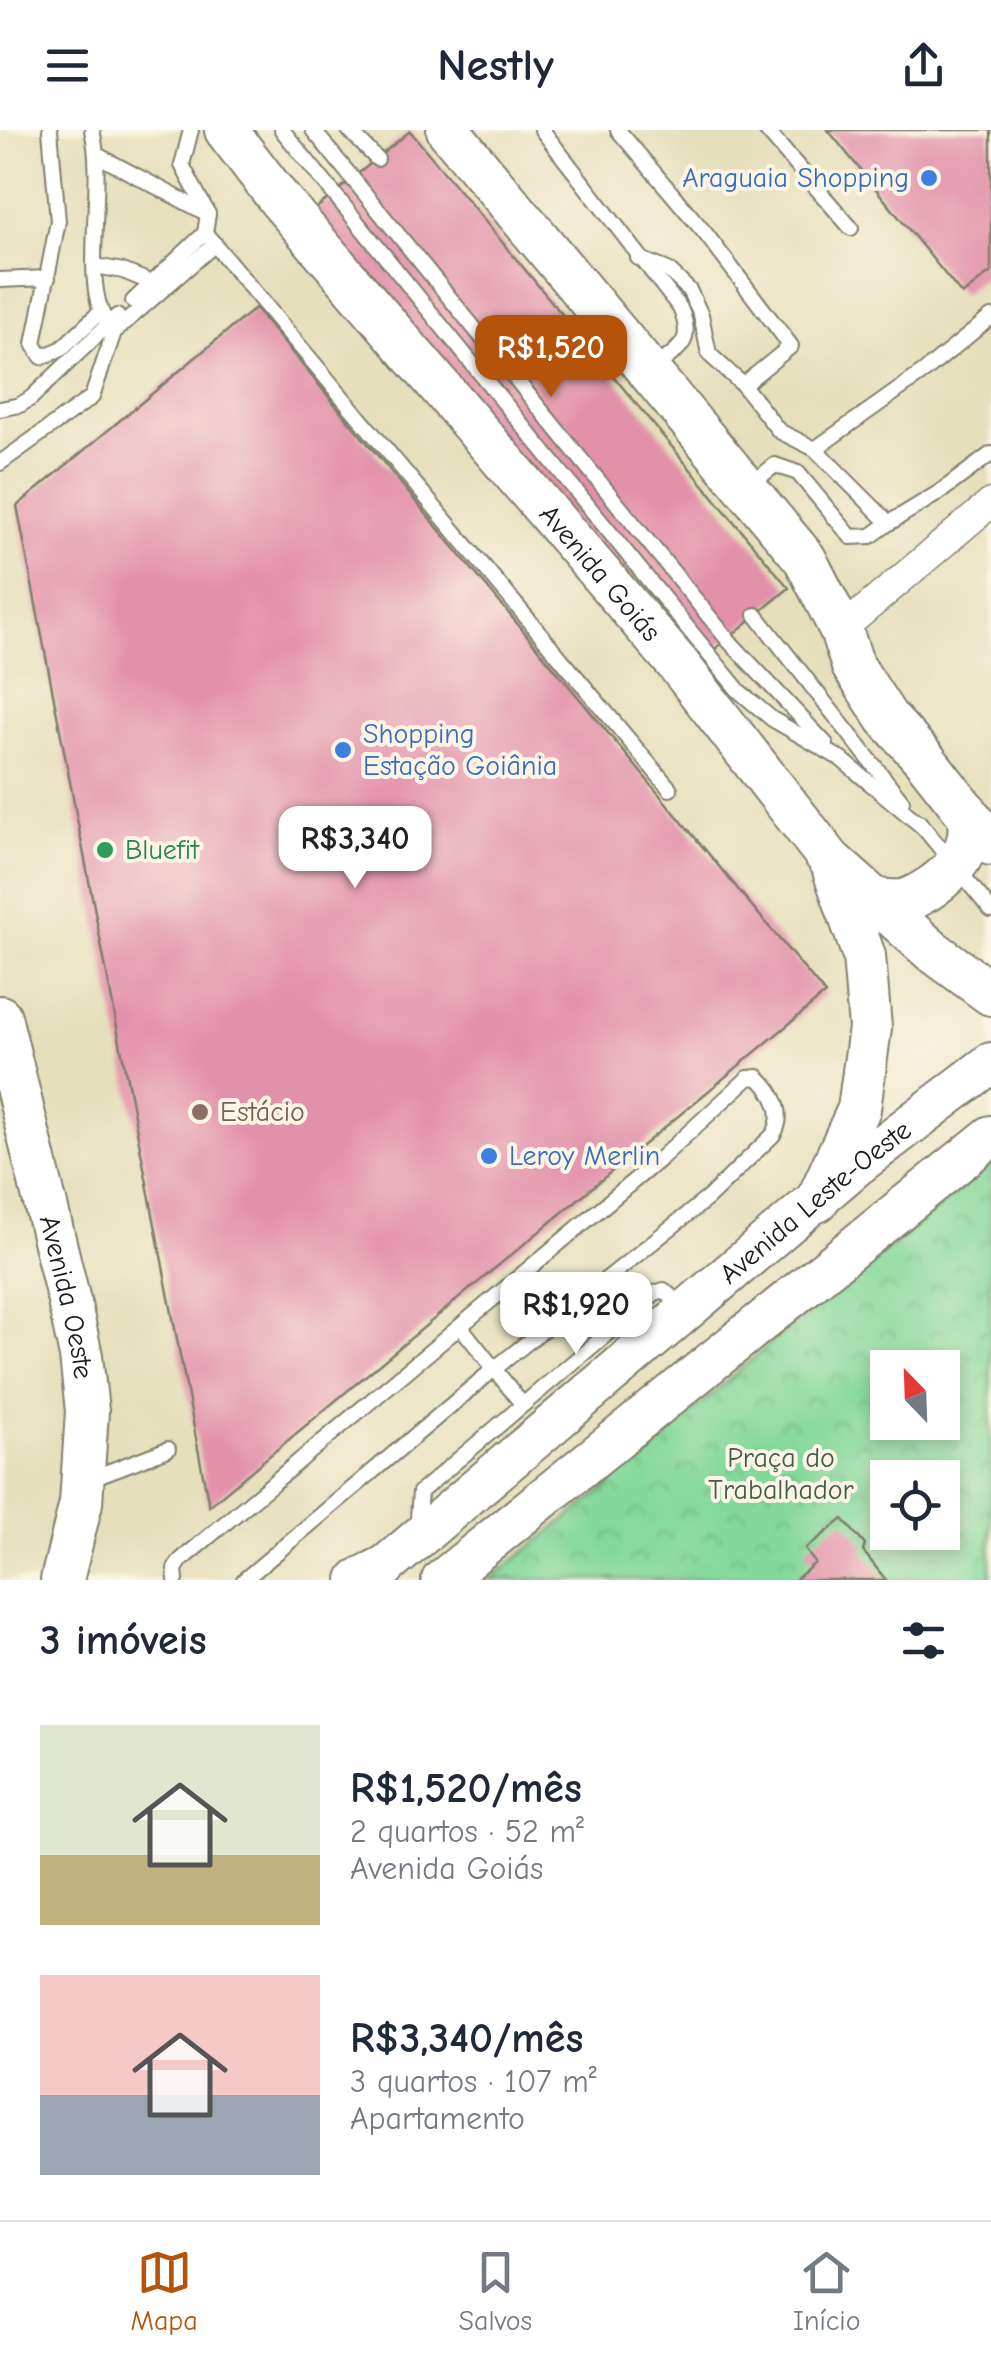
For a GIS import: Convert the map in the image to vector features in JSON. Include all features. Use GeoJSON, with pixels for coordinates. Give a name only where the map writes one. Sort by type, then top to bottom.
{"type":"FeatureCollection","features":[{"type":"Feature","properties":{"kind":"main road"},"geometry":{"type":"LineString","coordinates":[[448,130],[805,559],[841,630],[852,666],[971,840],[933,884],[905,901],[876,900]]}},
{"type":"Feature","properties":{"kind":"main road","name":"Avenida Goiás"},"geometry":{"type":"LineString","coordinates":[[218,131],[706,699],[830,860],[931,950],[991,994]]}},
{"type":"Feature","properties":{"kind":"main road"},"geometry":{"type":"LineString","coordinates":[[817,1202],[859,1110],[870,1028],[864,956],[830,860]]}},
{"type":"Feature","properties":{"kind":"main road","name":"Avenida Oeste"},"geometry":{"type":"LineString","coordinates":[[0,1017],[81,1356],[88,1411],[83,1481],[62,1580]]}},
{"type":"Feature","properties":{"kind":"main road","name":"Avenida Leste-Oeste"},"geometry":{"type":"LineString","coordinates":[[370,1576],[856,1166],[991,1064]]}},
{"type":"Feature","properties":{"kind":"main road","name":"Avenida Oeste"},"geometry":{"type":"LineString","coordinates":[[0,1127],[46,1308],[59,1386],[62,1500],[39,1580]]}},
{"type":"Feature","properties":{"kind":"main road"},"geometry":{"type":"LineString","coordinates":[[442,1580],[991,1136]]}},
{"type":"Feature","properties":{"kind":"street"},"geometry":{"type":"LineString","coordinates":[[841,630],[991,503]]}},
{"type":"Feature","properties":{"kind":"lane"},"geometry":{"type":"LineString","coordinates":[[50,130],[58,221],[34,344],[42,357],[108,323]]}},
{"type":"Feature","properties":{"kind":"lane"},"geometry":{"type":"LineString","coordinates":[[0,463],[92,397],[108,323],[95,296],[99,156],[92,130]]}},
{"type":"Feature","properties":{"kind":"lane"},"geometry":{"type":"LineString","coordinates":[[282,130],[739,691],[772,719],[841,760]]}},
{"type":"Feature","properties":{"kind":"lane"},"geometry":{"type":"LineString","coordinates":[[313,130],[728,640],[841,760],[922,827],[971,840],[991,910]]}},
{"type":"Feature","properties":{"kind":"lane"},"geometry":{"type":"LineString","coordinates":[[349,130],[377,158]]}},
{"type":"Feature","properties":{"kind":"lane"},"geometry":{"type":"LineString","coordinates":[[542,130],[680,308],[689,328],[684,344],[649,372]]}},
{"type":"Feature","properties":{"kind":"lane"},"geometry":{"type":"LineString","coordinates":[[618,130],[705,233],[791,346],[743,385]]}},
{"type":"Feature","properties":{"kind":"lane"},"geometry":{"type":"LineString","coordinates":[[766,130],[851,228]]}},
{"type":"Feature","properties":{"kind":"lane"},"geometry":{"type":"LineString","coordinates":[[218,131],[182,165],[208,214],[210,239],[670,789]]}},
{"type":"Feature","properties":{"kind":"lane"},"geometry":{"type":"LineString","coordinates":[[99,156],[208,214]]}},
{"type":"Feature","properties":{"kind":"lane"},"geometry":{"type":"LineString","coordinates":[[0,409],[20,405],[30,398],[108,323],[210,239]]}},
{"type":"Feature","properties":{"kind":"lane"},"geometry":{"type":"LineString","coordinates":[[638,258],[668,270],[689,290],[700,315],[709,354],[743,385],[778,430],[816,450],[889,523]]}},
{"type":"Feature","properties":{"kind":"lane"},"geometry":{"type":"LineString","coordinates":[[96,266],[123,271],[157,285]]}},
{"type":"Feature","properties":{"kind":"lane"},"geometry":{"type":"LineString","coordinates":[[0,280],[48,278]]}},
{"type":"Feature","properties":{"kind":"lane"},"geometry":{"type":"LineString","coordinates":[[816,450],[926,371],[991,317]]}},
{"type":"Feature","properties":{"kind":"lane"},"geometry":{"type":"LineString","coordinates":[[746,488],[776,464],[787,466],[798,473],[850,538],[871,536],[991,454]]}},
{"type":"Feature","properties":{"kind":"lane"},"geometry":{"type":"LineString","coordinates":[[756,615],[922,827]]}},
{"type":"Feature","properties":{"kind":"lane"},"geometry":{"type":"LineString","coordinates":[[176,1580],[175,1568],[181,1560],[662,1158],[748,1078],[758,1077],[764,1082],[781,1114],[781,1122],[773,1135],[708,1198],[494,1369],[244,1580]]}},
{"type":"Feature","properties":{"kind":"lane"},"geometry":{"type":"LineString","coordinates":[[417,1539],[420,1492],[522,1404],[654,1293],[664,1290],[685,1310]]}},
{"type":"Feature","properties":{"kind":"lane"},"geometry":{"type":"LineString","coordinates":[[461,1326],[522,1404]]}},
{"type":"Feature","properties":{"kind":"lane"},"geometry":{"type":"LineString","coordinates":[[83,1481],[168,1449]]}},
{"type":"Feature","properties":{"kind":"green space","name":"Praça do Trabalhador"},"geometry":{"type":"Polygon","coordinates":[[[991,1160],[991,1580],[489,1580],[604,1489],[769,1344],[991,1160]]]}},
{"type":"Feature","properties":{"kind":"building","name":"Araguaia Shopping"},"geometry":{"type":"Polygon","coordinates":[[[828,130],[991,130],[991,272],[962,295],[828,130]]]}},
{"type":"Feature","properties":{"kind":"building"},"geometry":{"type":"Polygon","coordinates":[[[410,131],[789,588],[692,668],[313,211],[410,131]]]}},
{"type":"Feature","properties":{"kind":"building","name":"Shopping Estação Goiânia"},"geometry":{"type":"Polygon","coordinates":[[[255,308],[825,994],[209,1506],[17,506],[255,308]]]}},
{"type":"Feature","properties":{"kind":"building"},"geometry":{"type":"Polygon","coordinates":[[[843,1519],[865,1545],[863,1551],[886,1580],[795,1580],[815,1563],[805,1549],[843,1519]]]}},
{"type":"Feature","properties":{"kind":"place","name":"Araguaia Shopping"},"geometry":{"type":"Point","coordinates":[929,178]}},
{"type":"Feature","properties":{"kind":"place","name":"Shopping Estação Goiânia"},"geometry":{"type":"Point","coordinates":[343,750]}},
{"type":"Feature","properties":{"kind":"place","name":"Bluefit"},"geometry":{"type":"Point","coordinates":[105,850]}},
{"type":"Feature","properties":{"kind":"place","name":"Estácio"},"geometry":{"type":"Point","coordinates":[200,1112]}},
{"type":"Feature","properties":{"kind":"place","name":"Leroy Merlin"},"geometry":{"type":"Point","coordinates":[489,1156]}}]}
